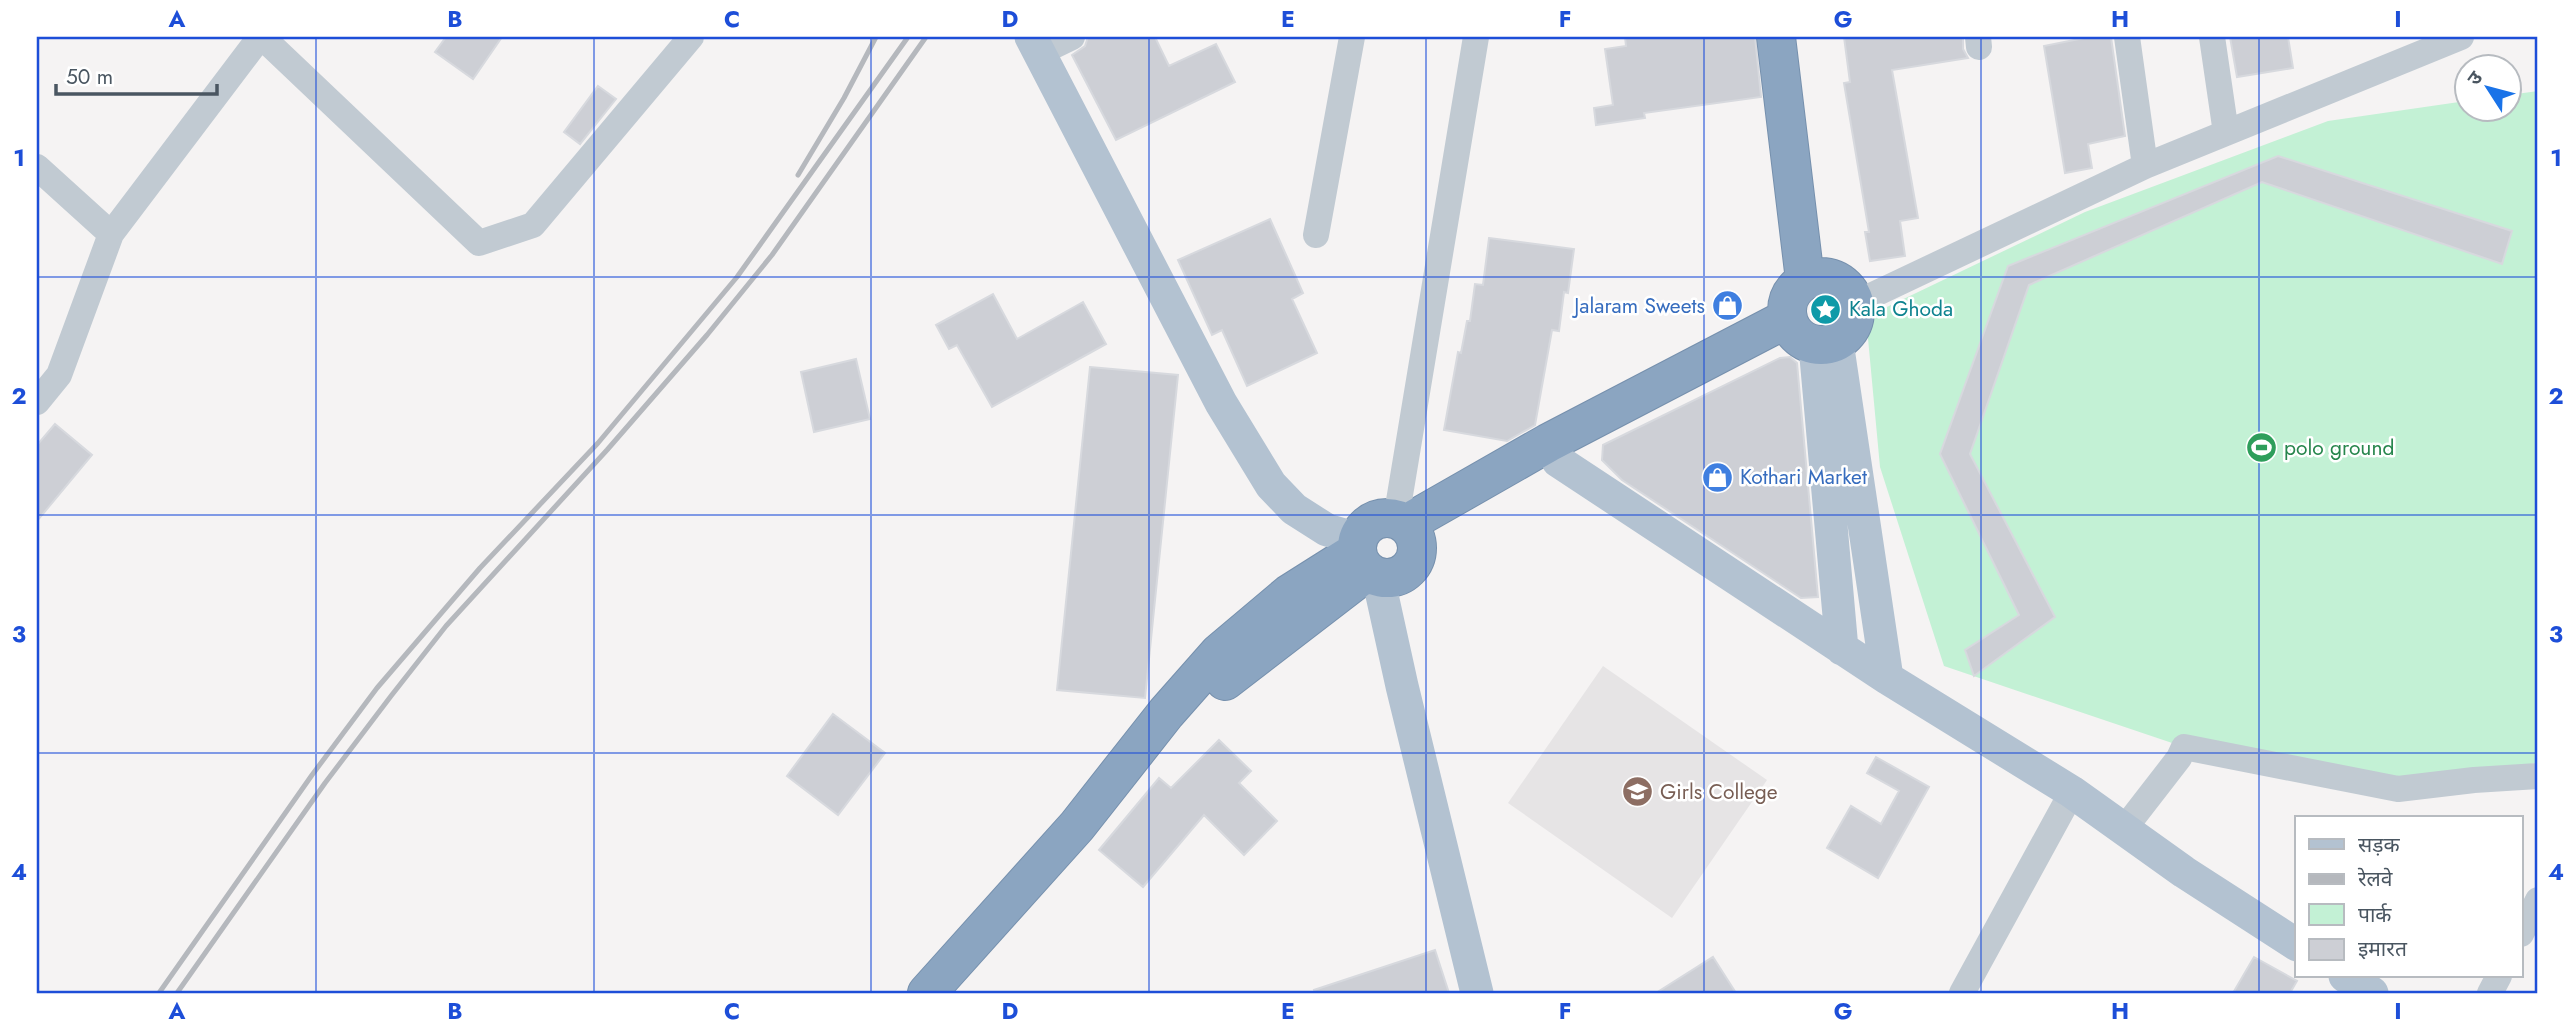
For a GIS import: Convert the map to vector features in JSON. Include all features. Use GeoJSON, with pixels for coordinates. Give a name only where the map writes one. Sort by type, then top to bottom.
{"type":"FeatureCollection","features":[{"type":"Feature","properties":{"kind":"highway"},"geometry":{"type":"LineString","coordinates":[[1776,37],[1813,278]]}},
{"type":"Feature","properties":{"kind":"highway"},"geometry":{"type":"LineString","coordinates":[[1792,37],[1813,278]]}},
{"type":"Feature","properties":{"kind":"highway"},"geometry":{"type":"LineString","coordinates":[[1406,529],[1538,449],[1809,336],[1850,330],[1856,303],[1839,282],[1813,278],[1791,293],[1786,310],[1809,336]]}},
{"type":"Feature","properties":{"kind":"highway"},"geometry":{"type":"LineString","coordinates":[[1406,529],[1558,461],[1809,336]]}},
{"type":"Feature","properties":{"kind":"highway"},"geometry":{"type":"LineString","coordinates":[[1384,518],[1406,529],[1416,556],[1410,567],[1401,575],[1390,578],[1365,560],[1364,529],[1373,521],[1384,518]]}},
{"type":"Feature","properties":{"kind":"highway"},"geometry":{"type":"LineString","coordinates":[[927,993],[1077,826],[1166,713],[1219,653],[1289,594],[1365,560]]}},
{"type":"Feature","properties":{"kind":"highway"},"geometry":{"type":"LineString","coordinates":[[956,993],[1230,675],[1365,560]]}},
{"type":"Feature","properties":{"kind":"main road"},"geometry":{"type":"LineString","coordinates":[[1035,45],[1221,403],[1271,485],[1294,509],[1327,530],[1365,560],[1402,686],[1477,993]]}},
{"type":"Feature","properties":{"kind":"main road"},"geometry":{"type":"LineString","coordinates":[[1809,336],[1842,649]]}},
{"type":"Feature","properties":{"kind":"main road"},"geometry":{"type":"LineString","coordinates":[[1809,336],[1887,678]]}},
{"type":"Feature","properties":{"kind":"main road"},"geometry":{"type":"LineString","coordinates":[[1558,461],[1887,678],[2072,792],[2184,872],[2295,944]]}},
{"type":"Feature","properties":{"kind":"main road"},"geometry":{"type":"LineString","coordinates":[[2348,978],[2372,993]]}},
{"type":"Feature","properties":{"kind":"street"},"geometry":{"type":"LineString","coordinates":[[37,402],[59,375],[111,234],[261,37],[479,243],[533,225],[691,37]]}},
{"type":"Feature","properties":{"kind":"street"},"geometry":{"type":"LineString","coordinates":[[1035,45],[1072,37]]}},
{"type":"Feature","properties":{"kind":"street"},"geometry":{"type":"LineString","coordinates":[[1316,235],[1352,37]]}},
{"type":"Feature","properties":{"kind":"street"},"geometry":{"type":"LineString","coordinates":[[1406,529],[1476,37]]}},
{"type":"Feature","properties":{"kind":"street"},"geometry":{"type":"LineString","coordinates":[[2127,37],[2144,166]]}},
{"type":"Feature","properties":{"kind":"street"},"geometry":{"type":"LineString","coordinates":[[2212,37],[2226,133]]}},
{"type":"Feature","properties":{"kind":"street"},"geometry":{"type":"LineString","coordinates":[[1856,303],[2144,166],[2461,37]]}},
{"type":"Feature","properties":{"kind":"street"},"geometry":{"type":"LineString","coordinates":[[37,167],[111,234]]}},
{"type":"Feature","properties":{"kind":"street"},"geometry":{"type":"LineString","coordinates":[[2124,829],[2179,758],[2184,747],[2398,789],[2538,776]]}},
{"type":"Feature","properties":{"kind":"street"},"geometry":{"type":"LineString","coordinates":[[1962,993],[2072,792]]}},
{"type":"Feature","properties":{"kind":"street"},"geometry":{"type":"LineString","coordinates":[[2522,932],[2538,900]]}},
{"type":"Feature","properties":{"kind":"shaded area","name":"Girls College"},"geometry":{"type":"Polygon","coordinates":[[[1603,666],[1767,780],[1672,918],[1508,803],[1603,666]]]}},
{"type":"Feature","properties":{"kind":"green space","name":"polo ground"},"geometry":{"type":"Polygon","coordinates":[[[2538,91],[2538,762],[2451,786],[2184,747],[1944,666],[1880,467],[1866,317],[2085,212],[2328,121],[2452,103],[2452,122],[2522,122],[2522,93],[2538,91]]]}},
{"type":"Feature","properties":{"kind":"building"},"geometry":{"type":"Polygon","coordinates":[[[446,37],[502,37],[473,79],[435,52],[446,37]]]}},
{"type":"Feature","properties":{"kind":"building"},"geometry":{"type":"Polygon","coordinates":[[[1088,37],[1155,37],[1169,66],[1216,44],[1235,82],[1116,140],[1072,55],[1085,46],[1088,37]]]}},
{"type":"Feature","properties":{"kind":"building"},"geometry":{"type":"Polygon","coordinates":[[[1625,37],[1755,37],[1761,97],[1644,113],[1645,118],[1596,125],[1594,108],[1613,105],[1605,49],[1626,46],[1625,37]]]}},
{"type":"Feature","properties":{"kind":"building"},"geometry":{"type":"Polygon","coordinates":[[[1844,37],[1963,37],[1963,49],[1968,58],[1892,70],[1918,218],[1900,221],[1905,256],[1870,261],[1865,232],[1869,232],[1844,83],[1850,82],[1844,37]]]}},
{"type":"Feature","properties":{"kind":"building"},"geometry":{"type":"Polygon","coordinates":[[[2089,37],[2111,37],[2125,136],[2088,144],[2092,168],[2065,173],[2044,46],[2089,37]]]}},
{"type":"Feature","properties":{"kind":"building"},"geometry":{"type":"Polygon","coordinates":[[[2230,37],[2288,37],[2293,68],[2237,77],[2230,37]]]}},
{"type":"Feature","properties":{"kind":"building"},"geometry":{"type":"Polygon","coordinates":[[[598,86],[616,99],[580,144],[564,132],[598,86]]]}},
{"type":"Feature","properties":{"kind":"building"},"geometry":{"type":"Polygon","coordinates":[[[2278,156],[2512,231],[2502,264],[2262,182],[2029,285],[1970,454],[2055,617],[1974,676],[1965,650],[2019,615],[1940,454],[2008,266],[2278,156]]]}},
{"type":"Feature","properties":{"kind":"building"},"geometry":{"type":"Polygon","coordinates":[[[1270,219],[1303,293],[1292,299],[1317,353],[1247,386],[1222,330],[1212,335],[1178,260],[1270,219]]]}},
{"type":"Feature","properties":{"kind":"building"},"geometry":{"type":"Polygon","coordinates":[[[1489,238],[1574,249],[1559,331],[1552,330],[1535,425],[1507,441],[1444,430],[1458,352],[1461,353],[1467,321],[1470,321],[1475,284],[1483,285],[1489,238]]]}},
{"type":"Feature","properties":{"kind":"building"},"geometry":{"type":"Polygon","coordinates":[[[993,294],[1017,339],[1083,302],[1106,344],[992,407],[957,345],[949,349],[936,325],[993,294]]]}},
{"type":"Feature","properties":{"kind":"building","name":"Kothari Market"},"geometry":{"type":"Polygon","coordinates":[[[1790,357],[1797,363],[1818,597],[1801,598],[1622,480],[1602,460],[1603,445],[1780,358],[1790,357]]]}},
{"type":"Feature","properties":{"kind":"building"},"geometry":{"type":"Polygon","coordinates":[[[856,359],[870,419],[814,432],[801,372],[856,359]]]}},
{"type":"Feature","properties":{"kind":"building"},"geometry":{"type":"Polygon","coordinates":[[[1090,367],[1178,375],[1145,698],[1057,690],[1090,367]]]}},
{"type":"Feature","properties":{"kind":"building"},"geometry":{"type":"Polygon","coordinates":[[[55,424],[92,455],[37,521],[37,445],[55,424]]]}},
{"type":"Feature","properties":{"kind":"building"},"geometry":{"type":"Polygon","coordinates":[[[833,714],[885,753],[838,815],[787,776],[833,714]]]}},
{"type":"Feature","properties":{"kind":"building"},"geometry":{"type":"Polygon","coordinates":[[[1219,740],[1251,771],[1239,783],[1277,821],[1244,855],[1204,815],[1143,887],[1099,850],[1159,778],[1171,788],[1219,740]]]}},
{"type":"Feature","properties":{"kind":"building"},"geometry":{"type":"Polygon","coordinates":[[[1876,757],[1929,787],[1878,878],[1827,848],[1851,806],[1881,824],[1899,791],[1867,773],[1876,757]]]}},
{"type":"Feature","properties":{"kind":"building"},"geometry":{"type":"Polygon","coordinates":[[[1435,950],[1449,993],[1315,993],[1314,990],[1435,950]]]}},
{"type":"Feature","properties":{"kind":"building"},"geometry":{"type":"Polygon","coordinates":[[[1713,957],[1736,993],[1656,993],[1713,957]]]}},
{"type":"Feature","properties":{"kind":"building"},"geometry":{"type":"Polygon","coordinates":[[[2254,957],[2297,981],[2290,993],[2233,993],[2254,957]]]}},
{"type":"Feature","properties":{"kind":"railway"},"geometry":{"type":"LineString","coordinates":[[798,175],[844,98],[876,37]]}},
{"type":"Feature","properties":{"kind":"railway"},"geometry":{"type":"LineString","coordinates":[[159,993],[312,775],[377,688],[480,568],[598,443],[737,277],[908,37]]}},
{"type":"Feature","properties":{"kind":"railway"},"geometry":{"type":"LineString","coordinates":[[177,993],[325,783],[391,696],[446,626],[607,450],[772,255],[926,37]]}},
{"type":"Feature","properties":{"kind":"place","name":"Jalaram Sweets"},"geometry":{"type":"Point","coordinates":[1728,306]}},
{"type":"Feature","properties":{"kind":"place","name":"Kala Ghoda"},"geometry":{"type":"Point","coordinates":[1826,309]}},
{"type":"Feature","properties":{"kind":"place","name":"polo ground"},"geometry":{"type":"Point","coordinates":[2261,448]}},
{"type":"Feature","properties":{"kind":"place","name":"Kothari Market"},"geometry":{"type":"Point","coordinates":[1717,477]}},
{"type":"Feature","properties":{"kind":"place","name":"Girls College"},"geometry":{"type":"Point","coordinates":[1637,792]}}]}
